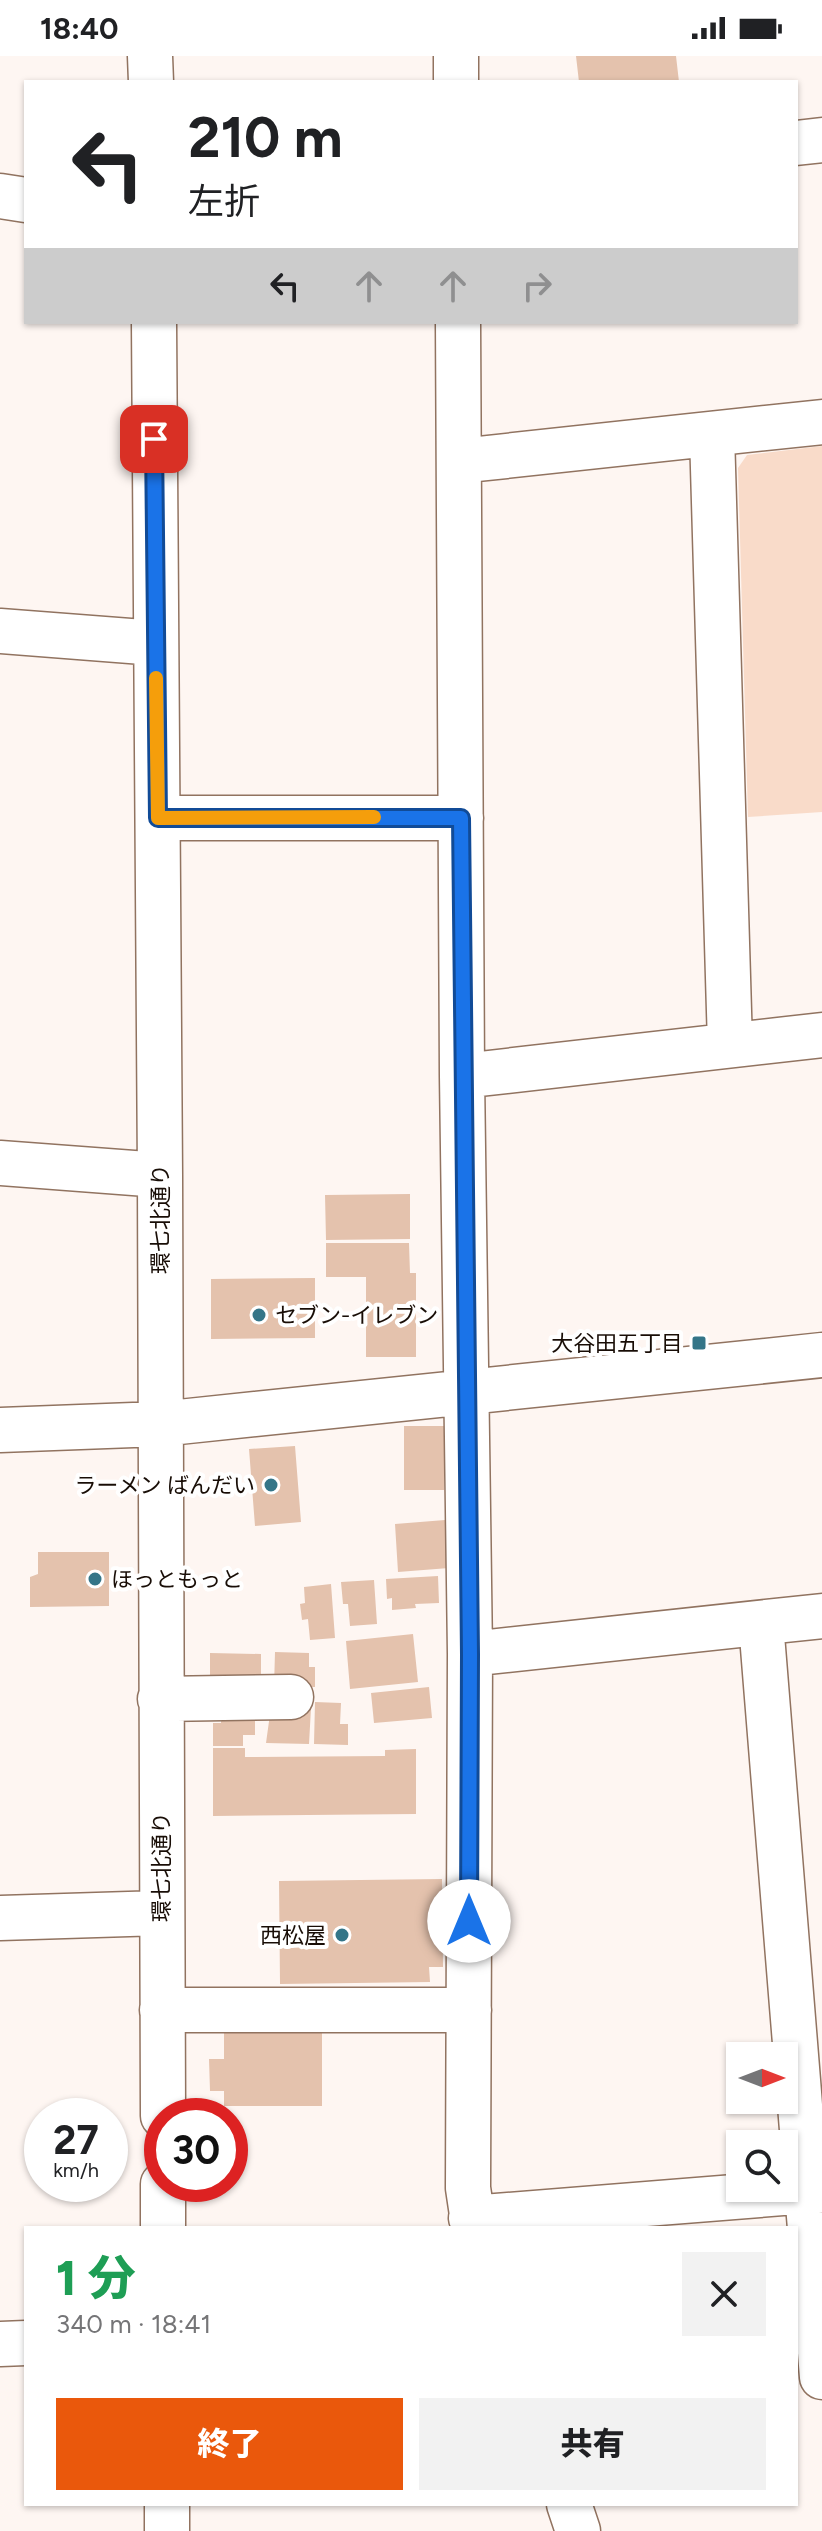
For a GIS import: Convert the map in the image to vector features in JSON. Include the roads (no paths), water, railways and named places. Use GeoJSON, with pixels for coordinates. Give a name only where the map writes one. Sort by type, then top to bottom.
{"type":"FeatureCollection","features":[{"type":"Feature","properties":{"kind":"street"},"geometry":{"type":"LineString","coordinates":[[150,56],[151,80]]}},
{"type":"Feature","properties":{"kind":"street"},"geometry":{"type":"LineString","coordinates":[[456,56],[456,80]]}},
{"type":"Feature","properties":{"kind":"street"},"geometry":{"type":"LineString","coordinates":[[798,143],[822,140]]}},
{"type":"Feature","properties":{"kind":"street"},"geometry":{"type":"LineString","coordinates":[[0,196],[24,200]]}},
{"type":"Feature","properties":{"kind":"street","name":"環七北通り"},"geometry":{"type":"LineString","coordinates":[[154,324],[163,2098]]}},
{"type":"Feature","properties":{"kind":"street"},"geometry":{"type":"LineString","coordinates":[[458,324],[462,1076],[470,1654],[468,2188],[472,2223],[814,2190]]}},
{"type":"Feature","properties":{"kind":"street"},"geometry":{"type":"LineString","coordinates":[[459,461],[822,422]]}},
{"type":"Feature","properties":{"kind":"street"},"geometry":{"type":"LineString","coordinates":[[712,434],[730,1045]]}},
{"type":"Feature","properties":{"kind":"street"},"geometry":{"type":"LineString","coordinates":[[0,631],[156,643]]}},
{"type":"Feature","properties":{"kind":"street"},"geometry":{"type":"LineString","coordinates":[[158,818],[461,818]]}},
{"type":"Feature","properties":{"kind":"street"},"geometry":{"type":"LineString","coordinates":[[462,1076],[822,1035]]}},
{"type":"Feature","properties":{"kind":"street"},"geometry":{"type":"LineString","coordinates":[[0,1163],[160,1175]]}},
{"type":"Feature","properties":{"kind":"street"},"geometry":{"type":"LineString","coordinates":[[0,1430],[160,1424],[822,1355]]}},
{"type":"Feature","properties":{"kind":"street"},"geometry":{"type":"LineString","coordinates":[[470,1654],[822,1616]]}},
{"type":"Feature","properties":{"kind":"street"},"geometry":{"type":"LineString","coordinates":[[761,1623],[814,2190],[822,2377]]}},
{"type":"Feature","properties":{"kind":"street"},"geometry":{"type":"LineString","coordinates":[[160,1699],[291,1697]]}},
{"type":"Feature","properties":{"kind":"street"},"geometry":{"type":"LineString","coordinates":[[0,1918],[161,1913]]}},
{"type":"Feature","properties":{"kind":"street"},"geometry":{"type":"LineString","coordinates":[[162,2010],[469,2010]]}},
{"type":"Feature","properties":{"kind":"street"},"geometry":{"type":"LineString","coordinates":[[163,2202],[163,2226]]}},
{"type":"Feature","properties":{"kind":"street"},"geometry":{"type":"LineString","coordinates":[[0,2344],[24,2343]]}},
{"type":"Feature","properties":{"kind":"street"},"geometry":{"type":"LineString","coordinates":[[167,2506],[167,2531]]}},
{"type":"Feature","properties":{"kind":"street"},"geometry":{"type":"LineString","coordinates":[[570,2506],[578,2531]]}},
{"type":"Feature","properties":{"kind":"place","name":"セブン-イレブン"},"geometry":{"type":"Point","coordinates":[259,1315]}},
{"type":"Feature","properties":{"kind":"place","name":"大谷田五丁目"},"geometry":{"type":"Point","coordinates":[699,1343]}},
{"type":"Feature","properties":{"kind":"place","name":"ラーメン ばんだい"},"geometry":{"type":"Point","coordinates":[271,1485]}},
{"type":"Feature","properties":{"kind":"place","name":"ほっともっと"},"geometry":{"type":"Point","coordinates":[95,1579]}},
{"type":"Feature","properties":{"kind":"place","name":"西松屋"},"geometry":{"type":"Point","coordinates":[342,1935]}}]}
